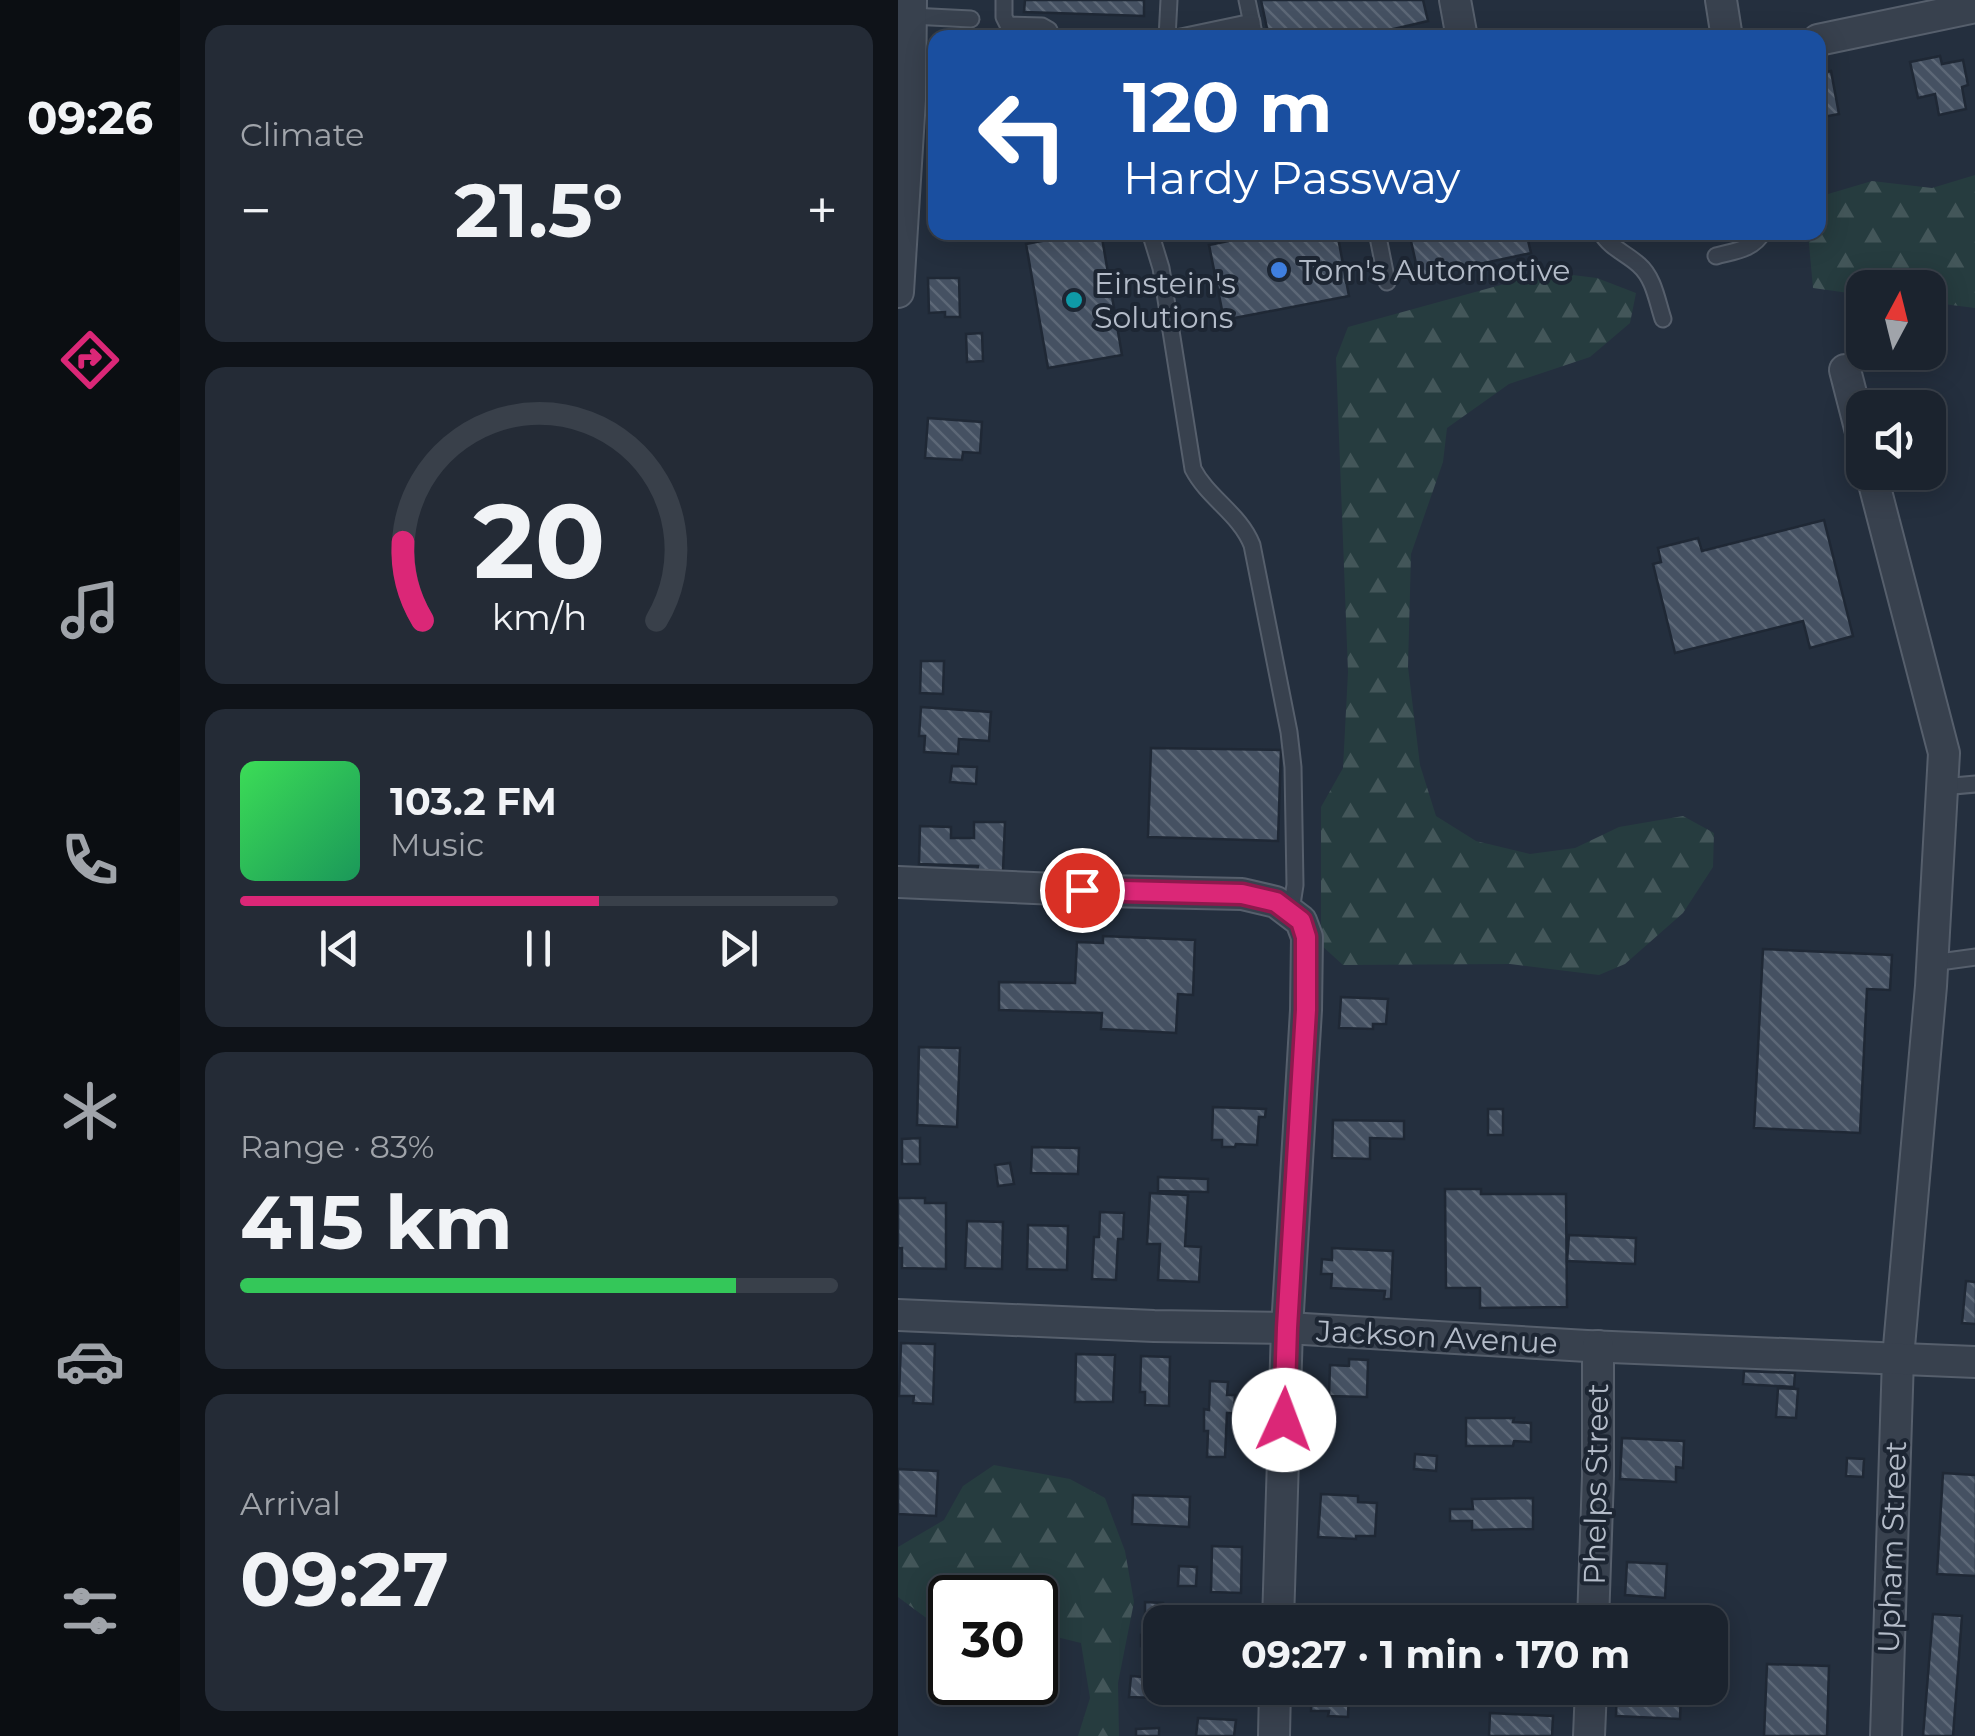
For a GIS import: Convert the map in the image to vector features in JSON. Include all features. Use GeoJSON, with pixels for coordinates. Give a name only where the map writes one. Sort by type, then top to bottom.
{"type":"FeatureCollection","features":[{"type":"Feature","properties":{"kind":"street"},"geometry":{"type":"LineString","coordinates":[[1455,0],[1461,30]]}},
{"type":"Feature","properties":{"kind":"street"},"geometry":{"type":"LineString","coordinates":[[1721,0],[1727,30]]}},
{"type":"Feature","properties":{"kind":"street"},"geometry":{"type":"LineString","coordinates":[[1826,38],[1976,7]]}},
{"type":"Feature","properties":{"kind":"street"},"geometry":{"type":"LineString","coordinates":[[898,292],[911,8]]}},
{"type":"Feature","properties":{"kind":"street"},"geometry":{"type":"LineString","coordinates":[[1845,370],[1850,390]]}},
{"type":"Feature","properties":{"kind":"street","name":"Upham Street"},"geometry":{"type":"LineString","coordinates":[[1876,490],[1944,753],[1932,963],[1898,1358],[1886,1736]]}},
{"type":"Feature","properties":{"kind":"street"},"geometry":{"type":"LineString","coordinates":[[898,882],[1226,892],[1276,902],[1301,921],[1306,937],[1306,1010],[1287,1328],[1279,1605]]}},
{"type":"Feature","properties":{"kind":"street","name":"Jackson Avenue"},"geometry":{"type":"LineString","coordinates":[[898,1315],[1287,1328],[1976,1362]]}},
{"type":"Feature","properties":{"kind":"street","name":"Phelps Street"},"geometry":{"type":"LineString","coordinates":[[1594,1605],[1598,1346]]}},
{"type":"Feature","properties":{"kind":"street"},"geometry":{"type":"LineString","coordinates":[[1274,1736],[1275,1705]]}},
{"type":"Feature","properties":{"kind":"street"},"geometry":{"type":"LineString","coordinates":[[1589,1736],[1590,1705]]}},
{"type":"Feature","properties":{"kind":"lane"},"geometry":{"type":"LineString","coordinates":[[1004,0],[1008,24],[1049,30]]}},
{"type":"Feature","properties":{"kind":"lane"},"geometry":{"type":"LineString","coordinates":[[1167,30],[1169,0]]}},
{"type":"Feature","properties":{"kind":"lane"},"geometry":{"type":"LineString","coordinates":[[1247,0],[1253,30]]}},
{"type":"Feature","properties":{"kind":"lane"},"geometry":{"type":"LineString","coordinates":[[911,8],[971,19]]}},
{"type":"Feature","properties":{"kind":"lane"},"geometry":{"type":"LineString","coordinates":[[1152,240],[1161,268],[1192,469],[1203,487],[1243,526],[1252,546],[1293,767],[1291,911]]}},
{"type":"Feature","properties":{"kind":"lane"},"geometry":{"type":"LineString","coordinates":[[1379,240],[1387,282]]}},
{"type":"Feature","properties":{"kind":"lane"},"geometry":{"type":"LineString","coordinates":[[1607,240],[1647,274],[1663,319]]}},
{"type":"Feature","properties":{"kind":"lane"},"geometry":{"type":"LineString","coordinates":[[1716,256],[1749,247],[1759,240]]}},
{"type":"Feature","properties":{"kind":"lane"},"geometry":{"type":"LineString","coordinates":[[1942,787],[1976,784]]}},
{"type":"Feature","properties":{"kind":"lane"},"geometry":{"type":"LineString","coordinates":[[1932,963],[1976,958]]}},
{"type":"Feature","properties":{"kind":"green space"},"geometry":{"type":"Polygon","coordinates":[[[1975,175],[1975,308],[1946,304],[1946,270],[1846,270],[1846,293],[1813,288],[1809,240],[1826,240],[1826,195],[1872,181],[1932,188],[1975,175]]]}},
{"type":"Feature","properties":{"kind":"green space"},"geometry":{"type":"Polygon","coordinates":[[[1548,272],[1597,278],[1636,293],[1630,323],[1590,357],[1509,384],[1447,428],[1443,462],[1411,554],[1408,667],[1420,765],[1436,816],[1476,841],[1530,854],[1575,848],[1619,827],[1683,816],[1714,833],[1713,867],[1683,913],[1625,964],[1599,975],[1510,964],[1343,965],[1321,945],[1321,807],[1343,768],[1348,672],[1336,358],[1348,327],[1548,272]]]}},
{"type":"Feature","properties":{"kind":"green space"},"geometry":{"type":"Polygon","coordinates":[[[994,1465],[1070,1479],[1105,1498],[1125,1551],[1134,1602],[1118,1683],[1119,1736],[1078,1736],[1090,1698],[1081,1643],[1058,1637],[1058,1575],[928,1575],[928,1619],[898,1597],[898,1547],[944,1520],[963,1486],[994,1465]]]}},
{"type":"Feature","properties":{"kind":"building"},"geometry":{"type":"Polygon","coordinates":[[[1025,0],[1144,0],[1144,16],[1024,12],[1025,0]]]}},
{"type":"Feature","properties":{"kind":"building"},"geometry":{"type":"Polygon","coordinates":[[[1261,0],[1423,0],[1428,21],[1389,30],[1267,30],[1261,0]]]}},
{"type":"Feature","properties":{"kind":"building"},"geometry":{"type":"Polygon","coordinates":[[[1940,56],[1942,64],[1963,60],[1968,85],[1962,87],[1966,109],[1939,115],[1935,94],[1918,98],[1910,62],[1940,56]]]}},
{"type":"Feature","properties":{"kind":"building"},"geometry":{"type":"Polygon","coordinates":[[[1831,71],[1839,114],[1826,116],[1826,72],[1831,71]]]}},
{"type":"Feature","properties":{"kind":"building","name":"Einstein's Solutions"},"geometry":{"type":"Polygon","coordinates":[[[1102,240],[1122,355],[1048,368],[1026,244],[1102,240]]]}},
{"type":"Feature","properties":{"kind":"building","name":"Tom's Automotive"},"geometry":{"type":"Polygon","coordinates":[[[1233,240],[1338,240],[1349,296],[1224,320],[1209,245],[1233,240]]]}},
{"type":"Feature","properties":{"kind":"building"},"geometry":{"type":"Polygon","coordinates":[[[1411,240],[1528,240],[1531,253],[1419,277],[1411,240]]]}},
{"type":"Feature","properties":{"kind":"building"},"geometry":{"type":"Polygon","coordinates":[[[928,278],[959,278],[960,317],[945,317],[945,312],[929,313],[928,278]]]}},
{"type":"Feature","properties":{"kind":"building"},"geometry":{"type":"Polygon","coordinates":[[[982,333],[983,361],[967,362],[966,334],[982,333]]]}},
{"type":"Feature","properties":{"kind":"building"},"geometry":{"type":"Polygon","coordinates":[[[928,418],[982,422],[980,453],[963,452],[962,460],[925,458],[928,418]]]}},
{"type":"Feature","properties":{"kind":"building"},"geometry":{"type":"Polygon","coordinates":[[[1824,520],[1853,636],[1810,648],[1803,621],[1675,653],[1653,564],[1661,562],[1658,548],[1698,538],[1702,551],[1824,520]]]}},
{"type":"Feature","properties":{"kind":"building"},"geometry":{"type":"Polygon","coordinates":[[[921,661],[944,661],[943,694],[920,693],[921,661]]]}},
{"type":"Feature","properties":{"kind":"building"},"geometry":{"type":"Polygon","coordinates":[[[921,707],[991,712],[989,741],[959,739],[958,754],[924,752],[925,736],[919,736],[921,707]]]}},
{"type":"Feature","properties":{"kind":"building"},"geometry":{"type":"Polygon","coordinates":[[[1151,748],[1281,750],[1278,841],[1148,837],[1151,748]]]}},
{"type":"Feature","properties":{"kind":"building"},"geometry":{"type":"Polygon","coordinates":[[[952,766],[977,767],[976,784],[950,782],[952,766]]]}},
{"type":"Feature","properties":{"kind":"building"},"geometry":{"type":"Polygon","coordinates":[[[974,822],[1005,822],[1003,871],[919,864],[920,826],[951,827],[951,838],[974,838],[974,822]]]}},
{"type":"Feature","properties":{"kind":"building"},"geometry":{"type":"Polygon","coordinates":[[[1103,936],[1195,940],[1193,995],[1178,994],[1176,1033],[1101,1029],[1102,1013],[999,1010],[999,982],[1075,983],[1077,942],[1103,943],[1103,936]]]}},
{"type":"Feature","properties":{"kind":"building"},"geometry":{"type":"Polygon","coordinates":[[[1763,949],[1892,955],[1890,990],[1867,989],[1860,1133],[1754,1128],[1763,949]]]}},
{"type":"Feature","properties":{"kind":"building"},"geometry":{"type":"Polygon","coordinates":[[[1341,997],[1388,999],[1386,1024],[1373,1024],[1373,1029],[1339,1028],[1341,997]]]}},
{"type":"Feature","properties":{"kind":"building"},"geometry":{"type":"Polygon","coordinates":[[[919,1047],[960,1048],[957,1127],[917,1125],[919,1047]]]}},
{"type":"Feature","properties":{"kind":"building"},"geometry":{"type":"Polygon","coordinates":[[[1213,1107],[1266,1109],[1265,1117],[1259,1117],[1257,1145],[1222,1147],[1222,1140],[1212,1140],[1213,1107]]]}},
{"type":"Feature","properties":{"kind":"building"},"geometry":{"type":"Polygon","coordinates":[[[1488,1109],[1503,1109],[1503,1135],[1488,1135],[1488,1109]]]}},
{"type":"Feature","properties":{"kind":"building"},"geometry":{"type":"Polygon","coordinates":[[[1333,1120],[1404,1121],[1404,1139],[1370,1138],[1370,1159],[1332,1158],[1333,1120]]]}},
{"type":"Feature","properties":{"kind":"building"},"geometry":{"type":"Polygon","coordinates":[[[920,1138],[920,1164],[902,1164],[902,1139],[920,1138]]]}},
{"type":"Feature","properties":{"kind":"building"},"geometry":{"type":"Polygon","coordinates":[[[1032,1147],[1079,1148],[1078,1174],[1031,1173],[1032,1147]]]}},
{"type":"Feature","properties":{"kind":"building"},"geometry":{"type":"Polygon","coordinates":[[[1010,1163],[1014,1184],[998,1186],[995,1165],[1010,1163]]]}},
{"type":"Feature","properties":{"kind":"building"},"geometry":{"type":"Polygon","coordinates":[[[1158,1177],[1208,1179],[1208,1192],[1158,1191],[1158,1177]]]}},
{"type":"Feature","properties":{"kind":"building"},"geometry":{"type":"Polygon","coordinates":[[[1445,1189],[1481,1189],[1481,1194],[1566,1194],[1567,1307],[1480,1308],[1480,1288],[1446,1288],[1445,1189]]]}},
{"type":"Feature","properties":{"kind":"building"},"geometry":{"type":"Polygon","coordinates":[[[1150,1193],[1188,1195],[1185,1246],[1201,1247],[1199,1282],[1158,1280],[1160,1244],[1147,1244],[1150,1193]]]}},
{"type":"Feature","properties":{"kind":"building"},"geometry":{"type":"Polygon","coordinates":[[[898,1198],[946,1203],[946,1269],[902,1268],[898,1198]]]}},
{"type":"Feature","properties":{"kind":"building"},"geometry":{"type":"Polygon","coordinates":[[[1100,1212],[1124,1213],[1116,1280],[1092,1279],[1100,1212]]]}},
{"type":"Feature","properties":{"kind":"building"},"geometry":{"type":"Polygon","coordinates":[[[967,1221],[1003,1222],[1002,1269],[965,1268],[967,1221]]]}},
{"type":"Feature","properties":{"kind":"building"},"geometry":{"type":"Polygon","coordinates":[[[1028,1225],[1068,1226],[1067,1270],[1027,1269],[1028,1225]]]}},
{"type":"Feature","properties":{"kind":"building"},"geometry":{"type":"Polygon","coordinates":[[[1569,1235],[1636,1238],[1635,1264],[1567,1261],[1569,1235]]]}},
{"type":"Feature","properties":{"kind":"building"},"geometry":{"type":"Polygon","coordinates":[[[1332,1248],[1393,1251],[1391,1299],[1384,1299],[1385,1291],[1331,1288],[1332,1274],[1321,1274],[1322,1259],[1332,1260],[1332,1248]]]}},
{"type":"Feature","properties":{"kind":"building"},"geometry":{"type":"Polygon","coordinates":[[[1966,1281],[1976,1282],[1976,1324],[1962,1323],[1966,1281]]]}},
{"type":"Feature","properties":{"kind":"building"},"geometry":{"type":"Polygon","coordinates":[[[901,1343],[935,1344],[933,1404],[913,1403],[914,1396],[899,1396],[901,1343]]]}},
{"type":"Feature","properties":{"kind":"building"},"geometry":{"type":"Polygon","coordinates":[[[1076,1354],[1115,1355],[1113,1402],[1075,1402],[1076,1354]]]}},
{"type":"Feature","properties":{"kind":"building"},"geometry":{"type":"Polygon","coordinates":[[[1141,1356],[1170,1357],[1169,1406],[1145,1405],[1145,1392],[1140,1392],[1141,1356]]]}},
{"type":"Feature","properties":{"kind":"building"},"geometry":{"type":"Polygon","coordinates":[[[1349,1359],[1368,1360],[1367,1397],[1329,1396],[1330,1365],[1349,1366],[1349,1359]]]}},
{"type":"Feature","properties":{"kind":"building"},"geometry":{"type":"Polygon","coordinates":[[[1744,1371],[1795,1373],[1794,1387],[1743,1384],[1744,1371]]]}},
{"type":"Feature","properties":{"kind":"building"},"geometry":{"type":"Polygon","coordinates":[[[1210,1381],[1228,1382],[1227,1395],[1235,1395],[1234,1413],[1227,1413],[1225,1457],[1207,1457],[1204,1409],[1209,1410],[1210,1381]]]}},
{"type":"Feature","properties":{"kind":"building"},"geometry":{"type":"Polygon","coordinates":[[[1778,1388],[1798,1389],[1796,1418],[1776,1417],[1778,1388]]]}},
{"type":"Feature","properties":{"kind":"building"},"geometry":{"type":"Polygon","coordinates":[[[1466,1418],[1514,1418],[1513,1422],[1531,1423],[1531,1442],[1466,1446],[1466,1418]]]}},
{"type":"Feature","properties":{"kind":"building"},"geometry":{"type":"Polygon","coordinates":[[[1622,1438],[1684,1441],[1683,1468],[1676,1467],[1676,1482],[1620,1479],[1622,1438]]]}},
{"type":"Feature","properties":{"kind":"building"},"geometry":{"type":"Polygon","coordinates":[[[1415,1454],[1437,1456],[1436,1471],[1414,1469],[1415,1454]]]}},
{"type":"Feature","properties":{"kind":"building"},"geometry":{"type":"Polygon","coordinates":[[[1847,1458],[1864,1459],[1863,1477],[1846,1476],[1847,1458]]]}},
{"type":"Feature","properties":{"kind":"building"},"geometry":{"type":"Polygon","coordinates":[[[898,1469],[938,1471],[936,1516],[898,1514],[898,1469]]]}},
{"type":"Feature","properties":{"kind":"building"},"geometry":{"type":"Polygon","coordinates":[[[1943,1473],[1976,1475],[1976,1576],[1937,1574],[1943,1473]]]}},
{"type":"Feature","properties":{"kind":"building"},"geometry":{"type":"Polygon","coordinates":[[[1321,1494],[1358,1496],[1358,1502],[1377,1503],[1375,1536],[1318,1537],[1321,1494]]]}},
{"type":"Feature","properties":{"kind":"building"},"geometry":{"type":"Polygon","coordinates":[[[1133,1495],[1190,1497],[1189,1527],[1132,1524],[1133,1495]]]}},
{"type":"Feature","properties":{"kind":"building"},"geometry":{"type":"Polygon","coordinates":[[[1533,1498],[1533,1529],[1472,1530],[1472,1521],[1450,1521],[1450,1509],[1473,1509],[1472,1499],[1533,1498]]]}},
{"type":"Feature","properties":{"kind":"building"},"geometry":{"type":"Polygon","coordinates":[[[1212,1546],[1242,1547],[1241,1593],[1211,1592],[1212,1546]]]}},
{"type":"Feature","properties":{"kind":"building"},"geometry":{"type":"Polygon","coordinates":[[[1627,1562],[1667,1564],[1665,1598],[1625,1595],[1627,1562]]]}},
{"type":"Feature","properties":{"kind":"building"},"geometry":{"type":"Polygon","coordinates":[[[1179,1566],[1197,1567],[1196,1586],[1178,1586],[1179,1566]]]}},
{"type":"Feature","properties":{"kind":"building"},"geometry":{"type":"Polygon","coordinates":[[[1933,1614],[1962,1616],[1953,1736],[1923,1736],[1933,1614]]]}},
{"type":"Feature","properties":{"kind":"building"},"geometry":{"type":"Polygon","coordinates":[[[1767,1664],[1829,1666],[1827,1736],[1764,1736],[1767,1664]]]}},
{"type":"Feature","properties":{"kind":"building"},"geometry":{"type":"Polygon","coordinates":[[[1131,1676],[1143,1677],[1143,1698],[1129,1697],[1131,1676]]]}},
{"type":"Feature","properties":{"kind":"building"},"geometry":{"type":"Polygon","coordinates":[[[1311,1705],[1348,1705],[1348,1717],[1311,1711],[1311,1705]]]}},
{"type":"Feature","properties":{"kind":"building"},"geometry":{"type":"Polygon","coordinates":[[[1616,1705],[1680,1705],[1680,1719],[1616,1716],[1616,1705]]]}},
{"type":"Feature","properties":{"kind":"building"},"geometry":{"type":"Polygon","coordinates":[[[1490,1713],[1553,1716],[1552,1736],[1489,1736],[1490,1713]]]}},
{"type":"Feature","properties":{"kind":"building"},"geometry":{"type":"Polygon","coordinates":[[[1198,1718],[1236,1720],[1234,1736],[1196,1736],[1198,1718]]]}},
{"type":"Feature","properties":{"kind":"building"},"geometry":{"type":"Polygon","coordinates":[[[1159,1728],[1159,1736],[1136,1736],[1136,1729],[1159,1728]]]}},
{"type":"Feature","properties":{"kind":"place","name":"Tom's Automotive"},"geometry":{"type":"Point","coordinates":[1279,270]}},
{"type":"Feature","properties":{"kind":"place","name":"Einstein's Solutions"},"geometry":{"type":"Point","coordinates":[1074,300]}},
{"type":"Feature","properties":{"kind":"route"},"geometry":{"type":"LineString","coordinates":[[1082,890],[1242,894],[1276,902],[1301,921],[1306,937],[1306,1010],[1284,1420]]}}]}
